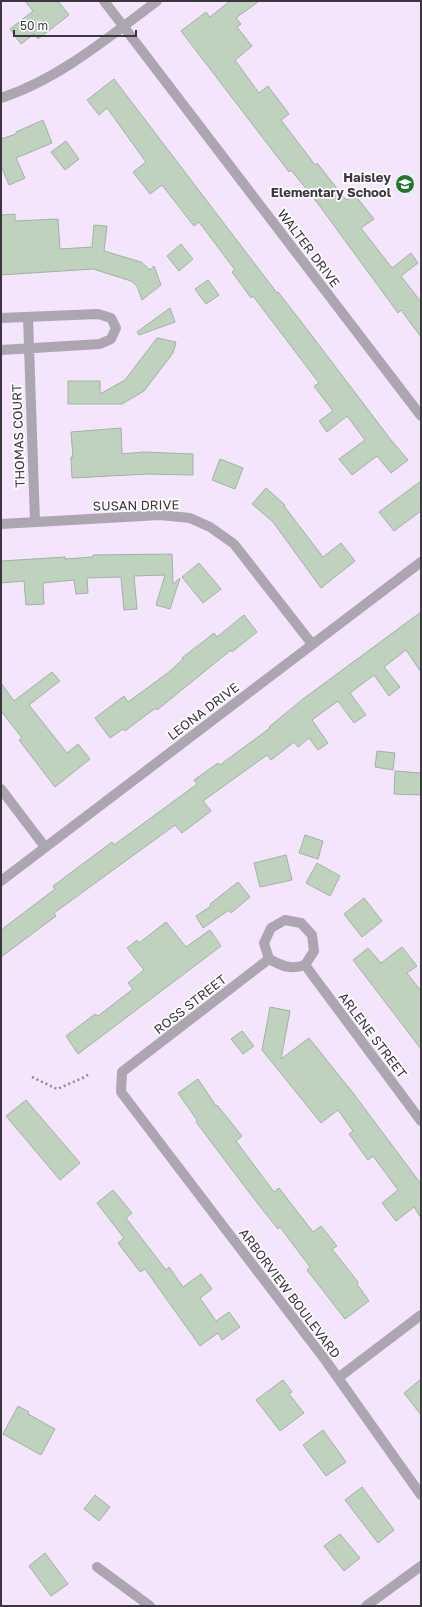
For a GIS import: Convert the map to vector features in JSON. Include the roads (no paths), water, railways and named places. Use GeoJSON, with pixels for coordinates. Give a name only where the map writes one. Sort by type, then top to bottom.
{"type":"FeatureCollection","features":[{"type":"Feature","properties":{"kind":"street","name":"WALTER DRIVE"},"geometry":{"type":"LineString","coordinates":[[104,1],[421,416]]}},
{"type":"Feature","properties":{"kind":"street"},"geometry":{"type":"LineString","coordinates":[[1,98],[50,75],[124,26],[157,1]]}},
{"type":"Feature","properties":{"kind":"street"},"geometry":{"type":"LineString","coordinates":[[1,318],[98,314],[111,318],[116,328],[111,339],[100,344],[1,350]]}},
{"type":"Feature","properties":{"kind":"street","name":"THOMAS COURT"},"geometry":{"type":"LineString","coordinates":[[28,317],[35,522]]}},
{"type":"Feature","properties":{"kind":"street","name":"SUSAN DRIVE"},"geometry":{"type":"LineString","coordinates":[[1,524],[160,515],[190,518],[210,527],[234,544],[312,644]]}},
{"type":"Feature","properties":{"kind":"street","name":"LEONA DRIVE"},"geometry":{"type":"LineString","coordinates":[[1,880],[421,562]]}},
{"type":"Feature","properties":{"kind":"street"},"geometry":{"type":"LineString","coordinates":[[1,788],[45,847]]}},
{"type":"Feature","properties":{"kind":"street"},"geometry":{"type":"LineString","coordinates":[[285,920],[301,923],[312,935],[314,951],[305,965],[294,968],[281,965],[269,959],[264,943],[266,938],[271,928],[285,920]]}},
{"type":"Feature","properties":{"kind":"street","name":"ROSS STREET"},"geometry":{"type":"LineString","coordinates":[[135,1111],[121,1092],[122,1072],[269,959]]}},
{"type":"Feature","properties":{"kind":"street","name":"ARLENE STREET"},"geometry":{"type":"LineString","coordinates":[[305,965],[421,1121]]}},
{"type":"Feature","properties":{"kind":"street","name":"ARBORVIEW BOULEVARD"},"geometry":{"type":"LineString","coordinates":[[135,1111],[338,1378],[421,1495]]}},
{"type":"Feature","properties":{"kind":"street"},"geometry":{"type":"LineString","coordinates":[[338,1378],[421,1315]]}},
{"type":"Feature","properties":{"kind":"street"},"geometry":{"type":"LineString","coordinates":[[366,1606],[421,1566]]}},
{"type":"Feature","properties":{"kind":"street"},"geometry":{"type":"LineString","coordinates":[[97,1567],[150,1606]]}},
{"type":"Feature","properties":{"kind":"place","name":"Haisley Elementary School"},"geometry":{"type":"Point","coordinates":[405,184]}}]}
